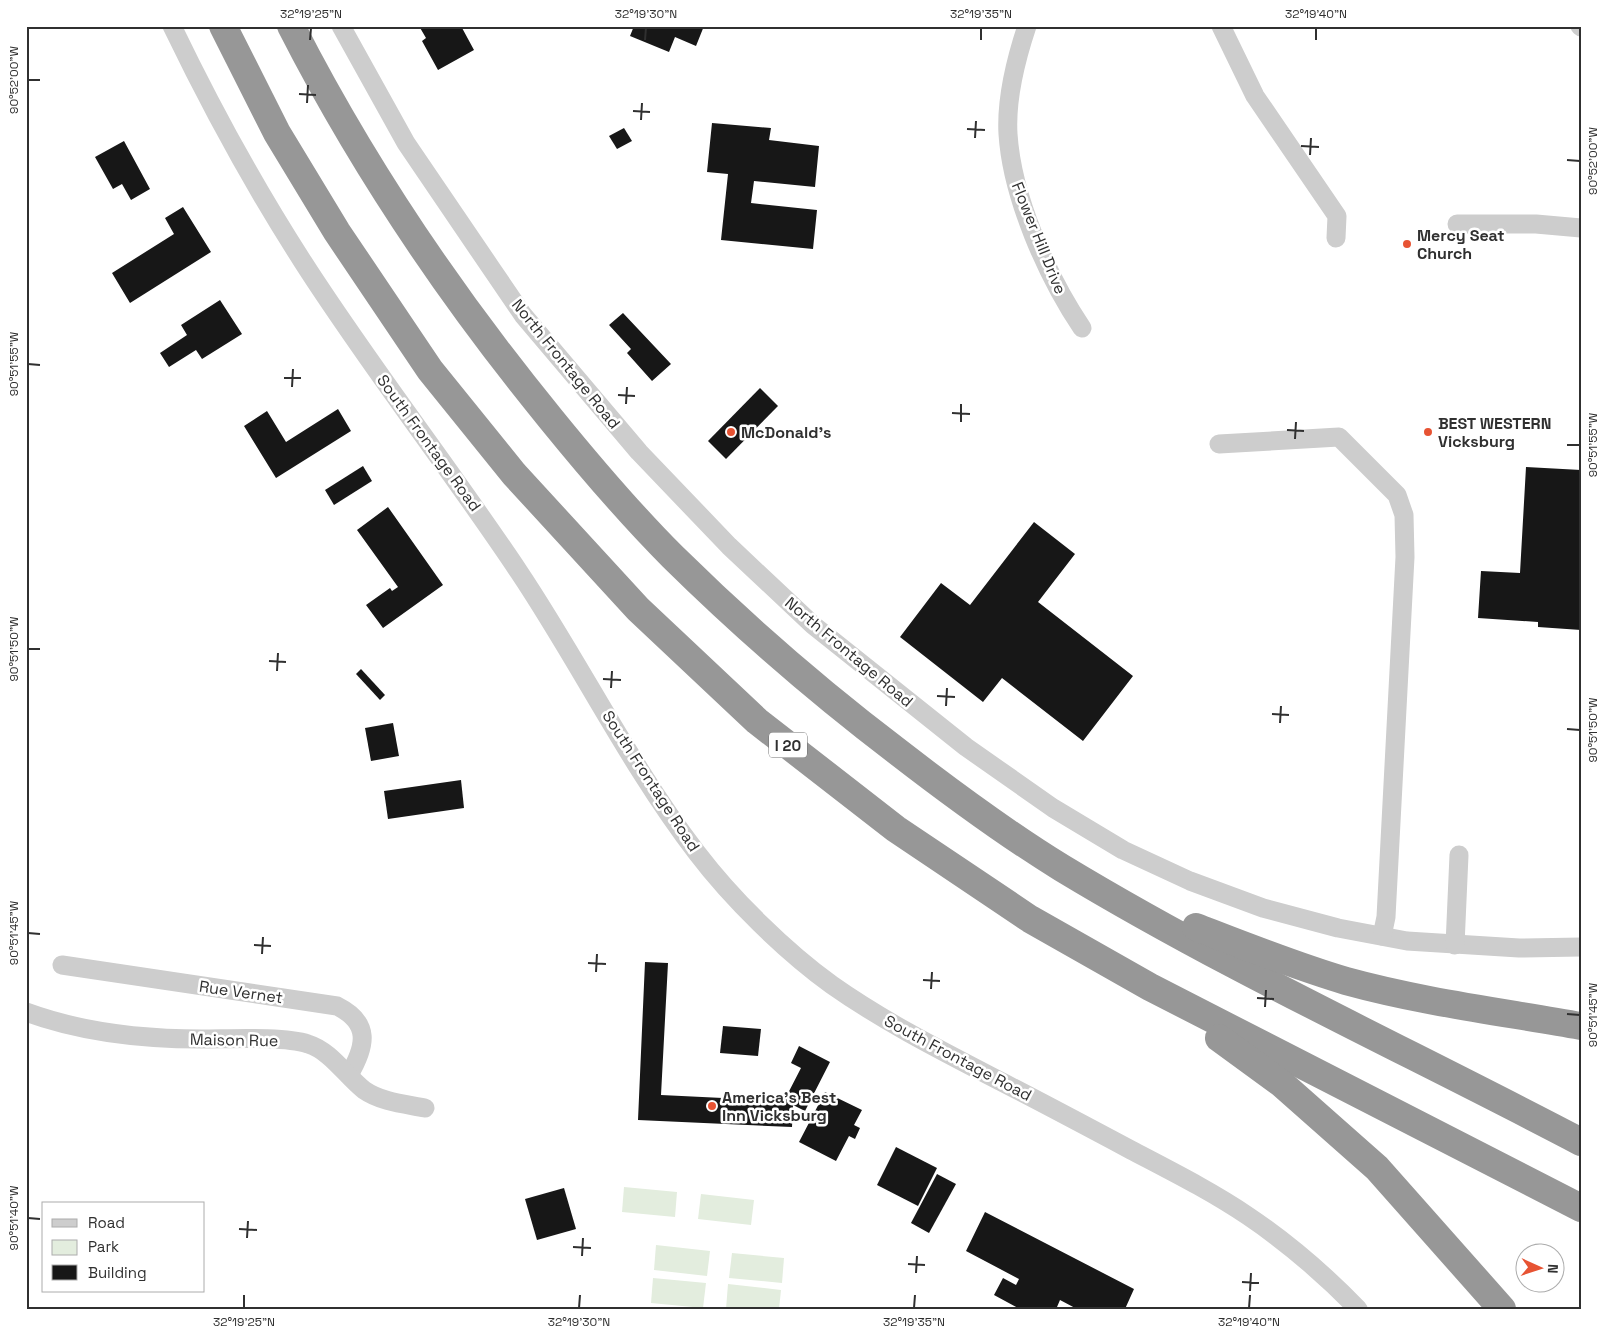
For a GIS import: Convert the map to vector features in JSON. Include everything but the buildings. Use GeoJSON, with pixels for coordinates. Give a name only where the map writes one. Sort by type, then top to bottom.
{"type":"FeatureCollection","features":[{"type":"Feature","properties":{"kind":"highway","name":"I 20"},"geometry":{"type":"LineString","coordinates":[[223,26],[277,132],[327,216],[430,370],[514,474],[638,609],[757,721],[896,829],[1030,919],[1150,987],[1581,1208]]}},
{"type":"Feature","properties":{"kind":"highway"},"geometry":{"type":"LineString","coordinates":[[291,26],[320,83],[380,186],[437,271],[517,378],[594,471],[672,556],[766,643],[847,713],[964,803],[1060,867],[1268,982],[1581,1142]]}},
{"type":"Feature","properties":{"kind":"highway"},"geometry":{"type":"LineString","coordinates":[[1060,867],[1205,930],[1284,961],[1347,981],[1400,993],[1581,1026]]}},
{"type":"Feature","properties":{"kind":"highway"},"geometry":{"type":"LineString","coordinates":[[1150,987],[1282,1084],[1377,1168],[1502,1309]]}},
{"type":"Feature","properties":{"kind":"street","name":"South Frontage Road"},"geometry":{"type":"LineString","coordinates":[[172,26],[200,83],[252,178],[304,263],[390,389],[479,512],[538,600],[661,803],[699,856],[750,912],[789,950],[832,984],[880,1016],[935,1048],[1201,1187],[1251,1218],[1294,1250],[1358,1309]]}},
{"type":"Feature","properties":{"kind":"street","name":"North Frontage Road"},"geometry":{"type":"LineString","coordinates":[[341,26],[406,143],[523,315],[639,452],[729,546],[813,625],[966,747],[1052,808],[1124,850],[1190,881],[1263,908],[1338,928],[1382,936],[1455,945],[1520,948],[1581,947]]}},
{"type":"Feature","properties":{"kind":"street","name":"Flower Hill Drive"},"geometry":{"type":"LineString","coordinates":[[1027,26],[1020,45],[1011,98],[1008,132],[1011,160],[1017,187],[1061,297],[1082,328]]}},
{"type":"Feature","properties":{"kind":"street"},"geometry":{"type":"LineString","coordinates":[[1221,26],[1255,96],[1337,216],[1336,238]]}},
{"type":"Feature","properties":{"kind":"street"},"geometry":{"type":"LineString","coordinates":[[1457,224],[1536,224],[1581,228]]}},
{"type":"Feature","properties":{"kind":"street"},"geometry":{"type":"LineString","coordinates":[[1219,444],[1339,437],[1397,495],[1404,514],[1404,567],[1386,918],[1382,936]]}},
{"type":"Feature","properties":{"kind":"street"},"geometry":{"type":"LineString","coordinates":[[1455,945],[1459,855]]}},
{"type":"Feature","properties":{"kind":"street","name":"Rue Vernet"},"geometry":{"type":"LineString","coordinates":[[62,966],[337,1006],[351,1013],[358,1021],[362,1033],[359,1058],[349,1075]]}},
{"type":"Feature","properties":{"kind":"street","name":"Maison Rue"},"geometry":{"type":"LineString","coordinates":[[26,1012],[71,1027],[132,1036],[257,1039],[308,1044],[321,1051],[363,1089],[376,1097],[425,1108]]}},
{"type":"Feature","properties":{"kind":"green space"},"geometry":{"type":"Polygon","coordinates":[[[624,1187],[677,1192],[675,1217],[622,1212],[624,1187]]]}},
{"type":"Feature","properties":{"kind":"green space"},"geometry":{"type":"Polygon","coordinates":[[[701,1194],[754,1200],[751,1225],[698,1219],[701,1194]]]}},
{"type":"Feature","properties":{"kind":"green space"},"geometry":{"type":"Polygon","coordinates":[[[656,1245],[710,1251],[707,1276],[654,1270],[656,1245]]]}},
{"type":"Feature","properties":{"kind":"green space"},"geometry":{"type":"Polygon","coordinates":[[[732,1253],[784,1258],[782,1283],[729,1278],[732,1253]]]}},
{"type":"Feature","properties":{"kind":"green space"},"geometry":{"type":"Polygon","coordinates":[[[653,1278],[706,1283],[703,1308],[651,1303],[653,1278]]]}},
{"type":"Feature","properties":{"kind":"green space"},"geometry":{"type":"Polygon","coordinates":[[[728,1284],[781,1290],[779,1309],[726,1309],[728,1284]]]}},
{"type":"Feature","properties":{"kind":"place","name":"Mercy Seat Church"},"geometry":{"type":"Point","coordinates":[1407,244]}},
{"type":"Feature","properties":{"kind":"place","name":"McDonald's"},"geometry":{"type":"Point","coordinates":[731,432]}},
{"type":"Feature","properties":{"kind":"place","name":"BEST WESTERN Vicksburg"},"geometry":{"type":"Point","coordinates":[1428,432]}},
{"type":"Feature","properties":{"kind":"place","name":"America’s Best Inn Vicksburg"},"geometry":{"type":"Point","coordinates":[712,1106]}}]}
